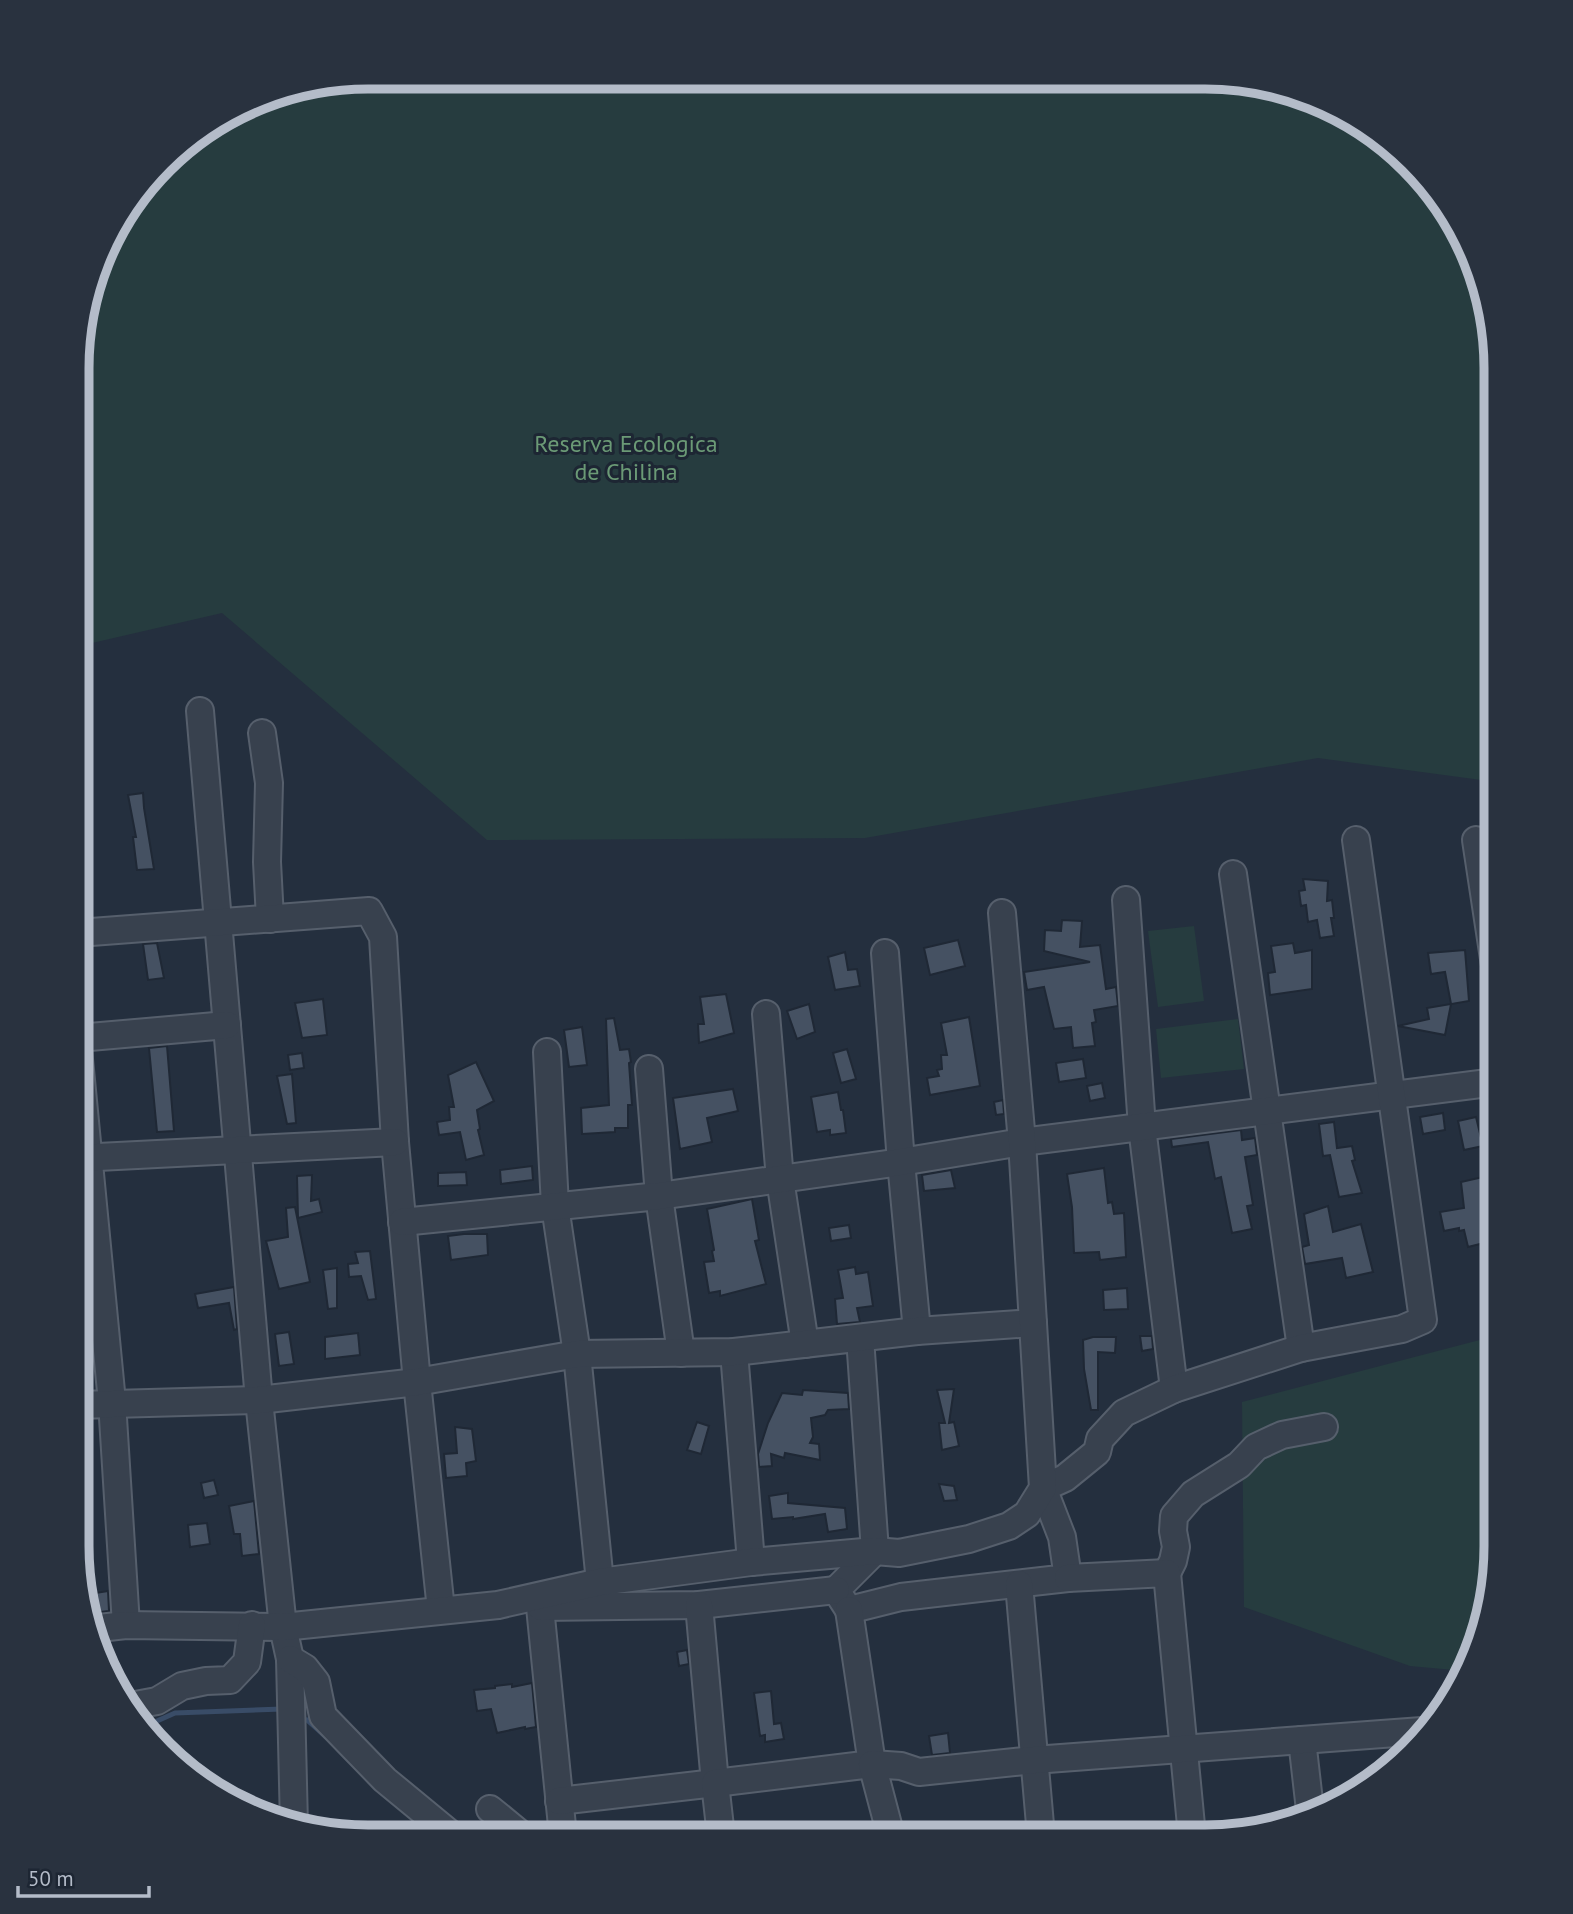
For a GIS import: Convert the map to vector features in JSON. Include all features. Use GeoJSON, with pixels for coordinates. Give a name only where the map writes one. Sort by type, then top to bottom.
{"type":"FeatureCollection","features":[{"type":"Feature","properties":{"kind":"street"},"geometry":{"type":"LineString","coordinates":[[200,711],[259,1399],[283,1627],[290,1659],[294,1814]]}},
{"type":"Feature","properties":{"kind":"street"},"geometry":{"type":"LineString","coordinates":[[262,733],[268,783],[267,862],[270,919]]}},
{"type":"Feature","properties":{"kind":"street"},"geometry":{"type":"LineString","coordinates":[[102,1628],[126,1625],[283,1627],[498,1605],[600,1582],[751,1562],[875,1551],[899,1553],[969,1538],[1009,1525],[1027,1514],[1043,1488],[1066,1478],[1097,1452],[1100,1439],[1124,1413],[1174,1389],[1301,1348],[1402,1329],[1423,1320],[1356,840]]}},
{"type":"Feature","properties":{"kind":"street"},"geometry":{"type":"LineString","coordinates":[[1476,840],[1484,893]]}},
{"type":"Feature","properties":{"kind":"street"},"geometry":{"type":"LineString","coordinates":[[1233,874],[1301,1348]]}},
{"type":"Feature","properties":{"kind":"street"},"geometry":{"type":"LineString","coordinates":[[1126,900],[1142,1127],[1174,1389]]}},
{"type":"Feature","properties":{"kind":"street"},"geometry":{"type":"LineString","coordinates":[[89,932],[369,911],[383,937],[395,1142],[441,1610]]}},
{"type":"Feature","properties":{"kind":"street"},"geometry":{"type":"LineString","coordinates":[[1002,913],[1022,1142],[1043,1488],[1062,1537],[1068,1578]]}},
{"type":"Feature","properties":{"kind":"street"},"geometry":{"type":"LineString","coordinates":[[885,953],[917,1331]]}},
{"type":"Feature","properties":{"kind":"street"},"geometry":{"type":"LineString","coordinates":[[766,1014],[780,1179],[805,1344]]}},
{"type":"Feature","properties":{"kind":"street"},"geometry":{"type":"LineString","coordinates":[[89,1037],[227,1025]]}},
{"type":"Feature","properties":{"kind":"street"},"geometry":{"type":"LineString","coordinates":[[547,1052],[555,1206],[577,1354],[600,1582]]}},
{"type":"Feature","properties":{"kind":"street"},"geometry":{"type":"LineString","coordinates":[[649,1069],[659,1196],[681,1353]]}},
{"type":"Feature","properties":{"kind":"street"},"geometry":{"type":"LineString","coordinates":[[402,1222],[659,1196],[1022,1142],[1484,1084]]}},
{"type":"Feature","properties":{"kind":"street"},"geometry":{"type":"LineString","coordinates":[[89,1158],[395,1142]]}},
{"type":"Feature","properties":{"kind":"street"},"geometry":{"type":"LineString","coordinates":[[89,1208],[112,1402],[126,1625]]}},
{"type":"Feature","properties":{"kind":"street"},"geometry":{"type":"LineString","coordinates":[[89,1404],[259,1399],[417,1382],[577,1354],[734,1352],[917,1331],[1032,1324]]}},
{"type":"Feature","properties":{"kind":"street"},"geometry":{"type":"LineString","coordinates":[[860,1338],[875,1551],[843,1600],[872,1764],[888,1825]]}},
{"type":"Feature","properties":{"kind":"street"},"geometry":{"type":"LineString","coordinates":[[734,1352],[751,1562]]}},
{"type":"Feature","properties":{"kind":"street"},"geometry":{"type":"LineString","coordinates":[[1191,1825],[1167,1573],[1173,1561],[1175,1547],[1174,1516],[1194,1494],[1238,1465],[1255,1447],[1282,1435],[1324,1427]]}},
{"type":"Feature","properties":{"kind":"street"},"geometry":{"type":"LineString","coordinates":[[498,1605],[699,1605],[843,1600],[901,1597],[1068,1578],[1167,1573]]}},
{"type":"Feature","properties":{"kind":"street"},"geometry":{"type":"LineString","coordinates":[[1018,1584],[1040,1825]]}},
{"type":"Feature","properties":{"kind":"street"},"geometry":{"type":"LineString","coordinates":[[699,1605],[720,1825]]}},
{"type":"Feature","properties":{"kind":"street"},"geometry":{"type":"LineString","coordinates":[[540,1607],[562,1825]]}},
{"type":"Feature","properties":{"kind":"street"},"geometry":{"type":"LineString","coordinates":[[139,1704],[157,1701],[182,1686],[206,1681],[230,1681],[247,1662],[252,1625]]}},
{"type":"Feature","properties":{"kind":"street"},"geometry":{"type":"LineString","coordinates":[[290,1659],[305,1668],[316,1682],[323,1716],[385,1780],[440,1825]]}},
{"type":"Feature","properties":{"kind":"street"},"geometry":{"type":"LineString","coordinates":[[559,1801],[872,1764],[901,1766],[919,1772],[1034,1760],[1413,1732]]}},
{"type":"Feature","properties":{"kind":"street"},"geometry":{"type":"LineString","coordinates":[[1302,1740],[1309,1805]]}},
{"type":"Feature","properties":{"kind":"street"},"geometry":{"type":"LineString","coordinates":[[490,1809],[510,1825]]}},
{"type":"Feature","properties":{"kind":"green space","name":"Reserva Ecologica de Chilina"},"geometry":{"type":"Polygon","coordinates":[[[368,89],[1205,89],[1259,95],[1312,110],[1360,136],[1389,158],[1415,184],[1437,213],[1463,261],[1474,296],[1484,368],[1484,780],[1318,758],[865,838],[487,840],[222,613],[89,644],[89,368],[92,332],[110,261],[136,213],[158,184],[184,158],[213,136],[261,110],[296,99],[368,89]]]}},
{"type":"Feature","properties":{"kind":"green space"},"geometry":{"type":"Polygon","coordinates":[[[1194,926],[1204,1001],[1158,1007],[1148,931],[1194,926]]]}},
{"type":"Feature","properties":{"kind":"green space"},"geometry":{"type":"Polygon","coordinates":[[[1238,1019],[1244,1069],[1161,1078],[1156,1029],[1238,1019]]]}},
{"type":"Feature","properties":{"kind":"green space"},"geometry":{"type":"Polygon","coordinates":[[[1484,1339],[1483,1564],[1474,1618],[1454,1670],[1410,1666],[1244,1607],[1242,1402],[1484,1339]]]}},
{"type":"Feature","properties":{"kind":"building"},"geometry":{"type":"Polygon","coordinates":[[[143,793],[154,869],[137,870],[133,837],[136,837],[128,795],[143,793]]]}},
{"type":"Feature","properties":{"kind":"building"},"geometry":{"type":"Polygon","coordinates":[[[1303,879],[1328,881],[1327,901],[1332,900],[1334,936],[1320,938],[1317,920],[1308,922],[1306,905],[1301,906],[1299,891],[1305,890],[1303,879]]]}},
{"type":"Feature","properties":{"kind":"building"},"geometry":{"type":"Polygon","coordinates":[[[1062,920],[1082,921],[1080,947],[1100,945],[1106,989],[1116,987],[1118,1006],[1094,1010],[1096,1022],[1092,1023],[1095,1046],[1073,1048],[1071,1027],[1054,1029],[1044,987],[1027,990],[1024,972],[1090,962],[1044,951],[1045,930],[1061,931],[1062,920]]]}},
{"type":"Feature","properties":{"kind":"building"},"geometry":{"type":"Polygon","coordinates":[[[958,940],[965,966],[930,975],[924,948],[958,940]]]}},
{"type":"Feature","properties":{"kind":"building"},"geometry":{"type":"Polygon","coordinates":[[[157,943],[164,978],[148,980],[143,944],[157,943]]]}},
{"type":"Feature","properties":{"kind":"building"},"geometry":{"type":"Polygon","coordinates":[[[1293,943],[1295,953],[1312,950],[1312,989],[1270,995],[1268,973],[1275,972],[1271,946],[1293,943]]]}},
{"type":"Feature","properties":{"kind":"building"},"geometry":{"type":"Polygon","coordinates":[[[1465,950],[1469,1001],[1451,1004],[1445,972],[1431,974],[1428,953],[1465,950]]]}},
{"type":"Feature","properties":{"kind":"building"},"geometry":{"type":"Polygon","coordinates":[[[845,952],[848,970],[857,969],[860,986],[835,990],[828,957],[845,952]]]}},
{"type":"Feature","properties":{"kind":"building"},"geometry":{"type":"Polygon","coordinates":[[[726,994],[734,1033],[699,1043],[698,1024],[704,1024],[700,997],[726,994]]]}},
{"type":"Feature","properties":{"kind":"building"},"geometry":{"type":"Polygon","coordinates":[[[323,999],[327,1035],[302,1038],[295,1003],[323,999]]]}},
{"type":"Feature","properties":{"kind":"building"},"geometry":{"type":"Polygon","coordinates":[[[809,1004],[815,1032],[797,1039],[787,1011],[809,1004]]]}},
{"type":"Feature","properties":{"kind":"building"},"geometry":{"type":"Polygon","coordinates":[[[1451,1004],[1445,1035],[1398,1026],[1429,1019],[1427,1008],[1451,1004]]]}},
{"type":"Feature","properties":{"kind":"building"},"geometry":{"type":"Polygon","coordinates":[[[969,1017],[980,1086],[930,1095],[927,1078],[939,1076],[937,1070],[942,1069],[941,1055],[947,1055],[941,1023],[969,1017]]]}},
{"type":"Feature","properties":{"kind":"building"},"geometry":{"type":"Polygon","coordinates":[[[614,1018],[620,1050],[629,1049],[631,1062],[632,1105],[628,1105],[628,1128],[615,1128],[615,1132],[582,1134],[581,1108],[609,1105],[606,1019],[614,1018]]]}},
{"type":"Feature","properties":{"kind":"building"},"geometry":{"type":"Polygon","coordinates":[[[582,1027],[587,1065],[569,1067],[564,1030],[582,1027]]]}},
{"type":"Feature","properties":{"kind":"building"},"geometry":{"type":"Polygon","coordinates":[[[167,1046],[174,1131],[157,1132],[149,1048],[167,1046]]]}},
{"type":"Feature","properties":{"kind":"building"},"geometry":{"type":"Polygon","coordinates":[[[847,1049],[856,1079],[841,1083],[833,1053],[847,1049]]]}},
{"type":"Feature","properties":{"kind":"building"},"geometry":{"type":"Polygon","coordinates":[[[302,1053],[304,1068],[290,1070],[288,1055],[302,1053]]]}},
{"type":"Feature","properties":{"kind":"building"},"geometry":{"type":"Polygon","coordinates":[[[1083,1059],[1086,1078],[1059,1082],[1056,1063],[1083,1059]]]}},
{"type":"Feature","properties":{"kind":"building"},"geometry":{"type":"Polygon","coordinates":[[[476,1062],[494,1101],[477,1110],[484,1155],[466,1160],[460,1132],[439,1135],[437,1122],[450,1120],[449,1107],[454,1107],[448,1075],[476,1062]]]}},
{"type":"Feature","properties":{"kind":"building"},"geometry":{"type":"Polygon","coordinates":[[[292,1074],[296,1123],[287,1124],[277,1076],[292,1074]]]}},
{"type":"Feature","properties":{"kind":"building"},"geometry":{"type":"Polygon","coordinates":[[[1102,1083],[1105,1098],[1090,1101],[1087,1086],[1102,1083]]]}},
{"type":"Feature","properties":{"kind":"building"},"geometry":{"type":"Polygon","coordinates":[[[733,1089],[738,1111],[707,1118],[712,1142],[680,1149],[673,1098],[733,1089]]]}},
{"type":"Feature","properties":{"kind":"building"},"geometry":{"type":"Polygon","coordinates":[[[838,1092],[846,1133],[830,1135],[830,1130],[817,1132],[811,1097],[838,1092]]]}},
{"type":"Feature","properties":{"kind":"building"},"geometry":{"type":"Polygon","coordinates":[[[1003,1100],[1004,1114],[996,1115],[994,1102],[1003,1100]]]}},
{"type":"Feature","properties":{"kind":"building"},"geometry":{"type":"Polygon","coordinates":[[[1443,1113],[1445,1130],[1423,1134],[1420,1117],[1443,1113]]]}},
{"type":"Feature","properties":{"kind":"building"},"geometry":{"type":"Polygon","coordinates":[[[1476,1117],[1483,1146],[1464,1150],[1458,1121],[1476,1117]]]}},
{"type":"Feature","properties":{"kind":"building"},"geometry":{"type":"Polygon","coordinates":[[[1334,1122],[1337,1148],[1352,1146],[1355,1160],[1352,1161],[1362,1193],[1339,1197],[1330,1155],[1323,1156],[1319,1124],[1334,1122]]]}},
{"type":"Feature","properties":{"kind":"building"},"geometry":{"type":"Polygon","coordinates":[[[1241,1130],[1242,1140],[1255,1138],[1257,1155],[1245,1157],[1253,1205],[1247,1206],[1252,1229],[1232,1233],[1221,1177],[1215,1179],[1208,1142],[1172,1147],[1171,1139],[1241,1130]]]}},
{"type":"Feature","properties":{"kind":"building"},"geometry":{"type":"Polygon","coordinates":[[[532,1166],[533,1180],[501,1184],[500,1170],[532,1166]]]}},
{"type":"Feature","properties":{"kind":"building"},"geometry":{"type":"Polygon","coordinates":[[[1104,1168],[1108,1203],[1112,1202],[1114,1214],[1124,1213],[1126,1257],[1100,1260],[1099,1252],[1074,1253],[1067,1174],[1104,1168]]]}},
{"type":"Feature","properties":{"kind":"building"},"geometry":{"type":"Polygon","coordinates":[[[951,1170],[955,1188],[924,1191],[922,1175],[951,1170]]]}},
{"type":"Feature","properties":{"kind":"building"},"geometry":{"type":"Polygon","coordinates":[[[466,1172],[467,1185],[438,1186],[438,1173],[466,1172]]]}},
{"type":"Feature","properties":{"kind":"building"},"geometry":{"type":"Polygon","coordinates":[[[312,1175],[311,1201],[319,1199],[322,1212],[298,1218],[297,1176],[312,1175]]]}},
{"type":"Feature","properties":{"kind":"building"},"geometry":{"type":"Polygon","coordinates":[[[1484,1177],[1484,1243],[1468,1247],[1464,1230],[1459,1231],[1459,1228],[1444,1231],[1440,1212],[1464,1208],[1461,1182],[1484,1177]]]}},
{"type":"Feature","properties":{"kind":"building"},"geometry":{"type":"Polygon","coordinates":[[[752,1199],[759,1240],[755,1241],[766,1284],[720,1296],[720,1291],[709,1293],[704,1262],[714,1261],[714,1250],[707,1209],[752,1199]]]}},
{"type":"Feature","properties":{"kind":"building"},"geometry":{"type":"Polygon","coordinates":[[[1328,1206],[1333,1232],[1361,1224],[1373,1272],[1346,1278],[1342,1258],[1305,1264],[1302,1247],[1309,1245],[1304,1214],[1328,1206]]]}},
{"type":"Feature","properties":{"kind":"building"},"geometry":{"type":"Polygon","coordinates":[[[295,1207],[310,1282],[279,1289],[266,1241],[288,1237],[286,1208],[295,1207]]]}},
{"type":"Feature","properties":{"kind":"building"},"geometry":{"type":"Polygon","coordinates":[[[849,1225],[851,1238],[831,1241],[829,1228],[849,1225]]]}},
{"type":"Feature","properties":{"kind":"building"},"geometry":{"type":"Polygon","coordinates":[[[487,1234],[488,1255],[451,1260],[448,1236],[487,1234]]]}},
{"type":"Feature","properties":{"kind":"building"},"geometry":{"type":"Polygon","coordinates":[[[370,1251],[376,1299],[368,1300],[361,1276],[349,1277],[348,1264],[358,1263],[355,1252],[370,1251]]]}},
{"type":"Feature","properties":{"kind":"building"},"geometry":{"type":"Polygon","coordinates":[[[855,1267],[856,1274],[868,1272],[873,1306],[857,1308],[860,1322],[837,1324],[835,1299],[843,1298],[838,1270],[855,1267]]]}},
{"type":"Feature","properties":{"kind":"building"},"geometry":{"type":"Polygon","coordinates":[[[337,1268],[337,1308],[328,1309],[323,1270],[337,1268]]]}},
{"type":"Feature","properties":{"kind":"building"},"geometry":{"type":"Polygon","coordinates":[[[234,1287],[237,1329],[234,1330],[229,1303],[198,1308],[195,1294],[234,1287]]]}},
{"type":"Feature","properties":{"kind":"building"},"geometry":{"type":"Polygon","coordinates":[[[1127,1288],[1128,1309],[1104,1310],[1103,1290],[1127,1288]]]}},
{"type":"Feature","properties":{"kind":"building"},"geometry":{"type":"Polygon","coordinates":[[[289,1332],[294,1364],[279,1366],[275,1334],[289,1332]]]}},
{"type":"Feature","properties":{"kind":"building"},"geometry":{"type":"Polygon","coordinates":[[[358,1333],[360,1355],[325,1359],[325,1337],[358,1333]]]}},
{"type":"Feature","properties":{"kind":"building"},"geometry":{"type":"Polygon","coordinates":[[[1140,1336],[1152,1336],[1153,1349],[1142,1351],[1140,1336]]]}},
{"type":"Feature","properties":{"kind":"building"},"geometry":{"type":"Polygon","coordinates":[[[1116,1337],[1115,1353],[1098,1352],[1098,1410],[1091,1410],[1084,1369],[1083,1340],[1116,1337]]]}},
{"type":"Feature","properties":{"kind":"building"},"geometry":{"type":"Polygon","coordinates":[[[954,1389],[949,1423],[954,1422],[959,1446],[942,1450],[939,1423],[945,1423],[937,1390],[954,1389]]]}},
{"type":"Feature","properties":{"kind":"building"},"geometry":{"type":"Polygon","coordinates":[[[803,1390],[848,1393],[849,1409],[828,1410],[825,1415],[811,1418],[813,1437],[810,1443],[819,1444],[820,1460],[785,1453],[784,1458],[771,1454],[772,1466],[759,1467],[758,1454],[782,1393],[802,1395],[803,1390]]]}},
{"type":"Feature","properties":{"kind":"building"},"geometry":{"type":"Polygon","coordinates":[[[697,1422],[709,1426],[701,1454],[687,1450],[697,1422]]]}},
{"type":"Feature","properties":{"kind":"building"},"geometry":{"type":"Polygon","coordinates":[[[455,1427],[472,1429],[476,1461],[466,1463],[467,1476],[446,1478],[444,1454],[457,1453],[455,1427]]]}},
{"type":"Feature","properties":{"kind":"building"},"geometry":{"type":"Polygon","coordinates":[[[214,1480],[218,1495],[204,1498],[201,1483],[214,1480]]]}},
{"type":"Feature","properties":{"kind":"building"},"geometry":{"type":"Polygon","coordinates":[[[939,1484],[954,1486],[957,1500],[944,1501],[939,1484]]]}},
{"type":"Feature","properties":{"kind":"building"},"geometry":{"type":"Polygon","coordinates":[[[788,1493],[788,1503],[845,1508],[847,1529],[828,1532],[825,1514],[772,1519],[769,1496],[788,1493]]]}},
{"type":"Feature","properties":{"kind":"building"},"geometry":{"type":"Polygon","coordinates":[[[254,1501],[259,1554],[242,1556],[240,1534],[234,1534],[229,1506],[254,1501]]]}},
{"type":"Feature","properties":{"kind":"building"},"geometry":{"type":"Polygon","coordinates":[[[207,1523],[210,1544],[190,1547],[188,1525],[207,1523]]]}},
{"type":"Feature","properties":{"kind":"building"},"geometry":{"type":"Polygon","coordinates":[[[108,1591],[109,1611],[98,1612],[94,1593],[108,1591]]]}},
{"type":"Feature","properties":{"kind":"building"},"geometry":{"type":"Polygon","coordinates":[[[687,1650],[689,1664],[679,1666],[677,1652],[687,1650]]]}},
{"type":"Feature","properties":{"kind":"building"},"geometry":{"type":"Polygon","coordinates":[[[532,1683],[536,1727],[497,1733],[491,1709],[477,1711],[474,1690],[532,1683]]]}},
{"type":"Feature","properties":{"kind":"building"},"geometry":{"type":"Polygon","coordinates":[[[771,1691],[774,1724],[781,1723],[784,1739],[765,1742],[765,1735],[760,1736],[754,1693],[771,1691]]]}},
{"type":"Feature","properties":{"kind":"building"},"geometry":{"type":"Polygon","coordinates":[[[948,1733],[950,1753],[932,1755],[929,1736],[948,1733]]]}},
{"type":"Feature","properties":{"kind":"waterway"},"geometry":{"type":"LineString","coordinates":[[152,1723],[175,1713],[282,1709]]}},
{"type":"Feature","properties":{"kind":"waterway"},"geometry":{"type":"LineString","coordinates":[[307,1720],[326,1737]]}}]}
